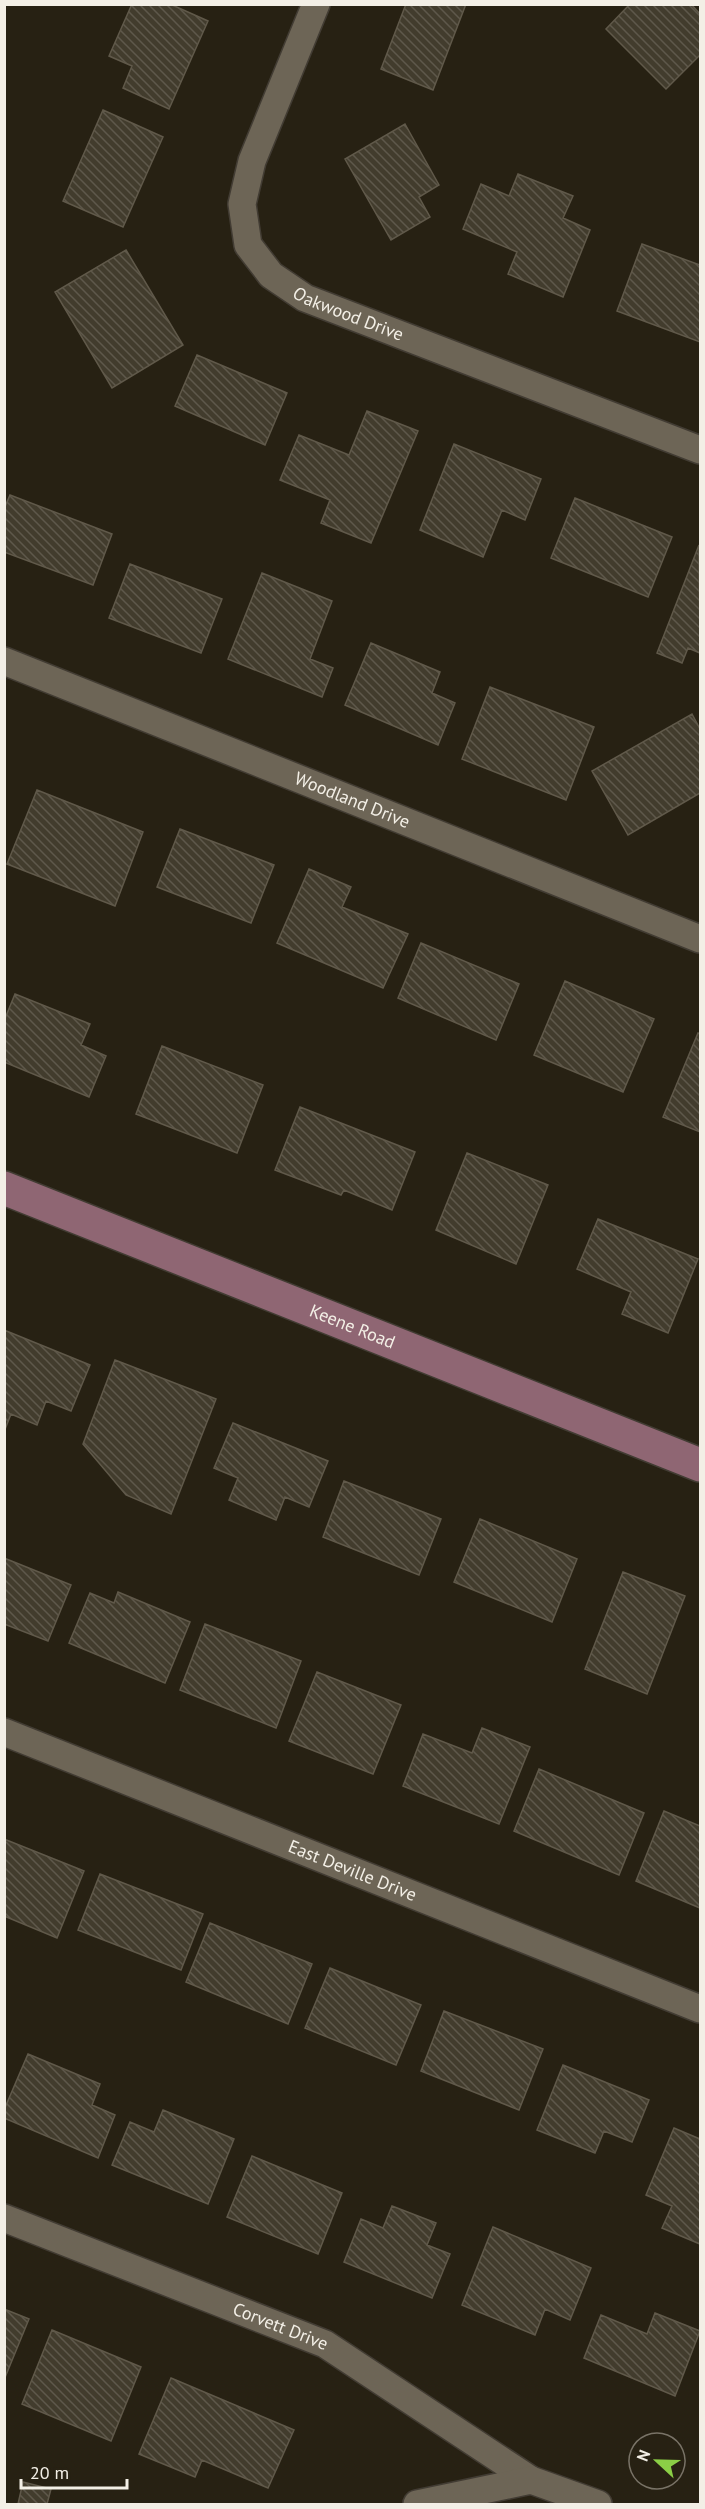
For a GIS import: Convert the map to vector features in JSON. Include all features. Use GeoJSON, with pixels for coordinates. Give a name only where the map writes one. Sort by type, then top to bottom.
{"type":"FeatureCollection","features":[{"type":"Feature","properties":{"kind":"main road","name":"Keene Road"},"geometry":{"type":"LineString","coordinates":[[4,1188],[700,1466]]}},
{"type":"Feature","properties":{"kind":"street","name":"Oakwood Drive"},"geometry":{"type":"LineString","coordinates":[[316,4],[252,161],[242,204],[248,245],[271,275],[305,298],[700,450]]}},
{"type":"Feature","properties":{"kind":"street","name":"Woodland Drive"},"geometry":{"type":"LineString","coordinates":[[4,661],[700,939]]}},
{"type":"Feature","properties":{"kind":"street","name":"East Deville Drive"},"geometry":{"type":"LineString","coordinates":[[4,1732],[700,2009]]}},
{"type":"Feature","properties":{"kind":"street","name":"Corvett Drive"},"geometry":{"type":"LineString","coordinates":[[4,2218],[326,2344],[531,2480],[598,2505]]}},
{"type":"Feature","properties":{"kind":"street"},"geometry":{"type":"LineString","coordinates":[[417,2505],[531,2480]]}},
{"type":"Feature","properties":{"kind":"building"},"geometry":{"type":"Polygon","coordinates":[[[132,4],[170,4],[208,21],[169,109],[123,88],[132,66],[109,56],[132,4]]]}},
{"type":"Feature","properties":{"kind":"building"},"geometry":{"type":"Polygon","coordinates":[[[406,4],[466,4],[433,90],[381,69],[406,4]]]}},
{"type":"Feature","properties":{"kind":"building"},"geometry":{"type":"Polygon","coordinates":[[[630,4],[691,4],[700,14],[700,55],[666,89],[606,29],[630,4]]]}},
{"type":"Feature","properties":{"kind":"building"},"geometry":{"type":"Polygon","coordinates":[[[103,110],[163,137],[123,227],[63,201],[103,110]]]}},
{"type":"Feature","properties":{"kind":"building"},"geometry":{"type":"Polygon","coordinates":[[[405,124],[439,185],[419,197],[430,217],[391,240],[345,159],[405,124]]]}},
{"type":"Feature","properties":{"kind":"building"},"geometry":{"type":"Polygon","coordinates":[[[518,174],[573,196],[563,218],[590,230],[563,297],[508,274],[517,252],[463,229],[481,184],[509,196],[518,174]]]}},
{"type":"Feature","properties":{"kind":"building"},"geometry":{"type":"Polygon","coordinates":[[[642,244],[700,265],[700,342],[617,311],[642,244]]]}},
{"type":"Feature","properties":{"kind":"building"},"geometry":{"type":"Polygon","coordinates":[[[126,250],[183,345],[112,388],[55,292],[126,250]]]}},
{"type":"Feature","properties":{"kind":"building"},"geometry":{"type":"Polygon","coordinates":[[[197,355],[287,393],[265,445],[175,406],[197,355]]]}},
{"type":"Feature","properties":{"kind":"building"},"geometry":{"type":"Polygon","coordinates":[[[367,411],[418,431],[371,543],[321,523],[330,500],[280,480],[299,435],[349,455],[367,411]]]}},
{"type":"Feature","properties":{"kind":"building"},"geometry":{"type":"Polygon","coordinates":[[[454,444],[541,479],[525,520],[502,510],[483,557],[420,530],[454,444]]]}},
{"type":"Feature","properties":{"kind":"building"},"geometry":{"type":"Polygon","coordinates":[[[10,495],[112,534],[93,585],[4,552],[4,509],[10,495]]]}},
{"type":"Feature","properties":{"kind":"building"},"geometry":{"type":"Polygon","coordinates":[[[575,498],[672,537],[648,597],[551,558],[575,498]]]}},
{"type":"Feature","properties":{"kind":"building"},"geometry":{"type":"Polygon","coordinates":[[[699,545],[700,653],[688,648],[682,663],[657,653],[699,545]]]}},
{"type":"Feature","properties":{"kind":"building"},"geometry":{"type":"Polygon","coordinates":[[[130,564],[222,599],[201,653],[109,618],[130,564]]]}},
{"type":"Feature","properties":{"kind":"building"},"geometry":{"type":"Polygon","coordinates":[[[262,573],[332,601],[310,659],[333,668],[322,697],[228,659],[262,573]]]}},
{"type":"Feature","properties":{"kind":"building"},"geometry":{"type":"Polygon","coordinates":[[[371,643],[440,672],[432,693],[455,703],[438,745],[345,705],[371,643]]]}},
{"type":"Feature","properties":{"kind":"building"},"geometry":{"type":"Polygon","coordinates":[[[490,687],[594,727],[566,800],[462,759],[490,687]]]}},
{"type":"Feature","properties":{"kind":"building"},"geometry":{"type":"Polygon","coordinates":[[[692,714],[700,729],[700,793],[628,835],[592,771],[692,714]]]}},
{"type":"Feature","properties":{"kind":"building"},"geometry":{"type":"Polygon","coordinates":[[[37,790],[143,832],[115,906],[7,864],[37,790]]]}},
{"type":"Feature","properties":{"kind":"building"},"geometry":{"type":"Polygon","coordinates":[[[180,829],[274,865],[251,923],[157,887],[180,829]]]}},
{"type":"Feature","properties":{"kind":"building"},"geometry":{"type":"Polygon","coordinates":[[[309,869],[351,887],[342,907],[408,934],[383,988],[277,943],[309,869]]]}},
{"type":"Feature","properties":{"kind":"building"},"geometry":{"type":"Polygon","coordinates":[[[421,943],[519,984],[496,1040],[398,998],[421,943]]]}},
{"type":"Feature","properties":{"kind":"building"},"geometry":{"type":"Polygon","coordinates":[[[565,981],[654,1019],[623,1092],[534,1055],[565,981]]]}},
{"type":"Feature","properties":{"kind":"building"},"geometry":{"type":"Polygon","coordinates":[[[15,994],[90,1024],[81,1045],[106,1056],[89,1097],[4,1062],[4,1021],[15,994]]]}},
{"type":"Feature","properties":{"kind":"building"},"geometry":{"type":"Polygon","coordinates":[[[698,1033],[700,1034],[700,1132],[663,1117],[698,1033]]]}},
{"type":"Feature","properties":{"kind":"building"},"geometry":{"type":"Polygon","coordinates":[[[162,1046],[263,1085],[237,1153],[136,1114],[162,1046]]]}},
{"type":"Feature","properties":{"kind":"building"},"geometry":{"type":"Polygon","coordinates":[[[300,1107],[415,1152],[392,1210],[344,1190],[341,1195],[275,1170],[300,1107]]]}},
{"type":"Feature","properties":{"kind":"building"},"geometry":{"type":"Polygon","coordinates":[[[467,1153],[548,1185],[516,1264],[436,1230],[467,1153]]]}},
{"type":"Feature","properties":{"kind":"building"},"geometry":{"type":"Polygon","coordinates":[[[598,1219],[698,1259],[668,1333],[622,1314],[631,1292],[577,1269],[598,1219]]]}},
{"type":"Feature","properties":{"kind":"building"},"geometry":{"type":"Polygon","coordinates":[[[4,1330],[90,1365],[71,1411],[46,1401],[37,1425],[11,1414],[4,1432],[4,1330]]]}},
{"type":"Feature","properties":{"kind":"building"},"geometry":{"type":"Polygon","coordinates":[[[115,1360],[216,1399],[171,1514],[126,1495],[83,1444],[115,1360]]]}},
{"type":"Feature","properties":{"kind":"building"},"geometry":{"type":"Polygon","coordinates":[[[233,1423],[328,1461],[309,1507],[285,1497],[276,1520],[229,1500],[238,1478],[214,1468],[233,1423]]]}},
{"type":"Feature","properties":{"kind":"building"},"geometry":{"type":"Polygon","coordinates":[[[344,1481],[441,1519],[419,1575],[323,1537],[344,1481]]]}},
{"type":"Feature","properties":{"kind":"building"},"geometry":{"type":"Polygon","coordinates":[[[480,1519],[577,1559],[552,1622],[454,1582],[480,1519]]]}},
{"type":"Feature","properties":{"kind":"building"},"geometry":{"type":"Polygon","coordinates":[[[4,1558],[71,1585],[48,1641],[4,1624],[4,1558]]]}},
{"type":"Feature","properties":{"kind":"building"},"geometry":{"type":"Polygon","coordinates":[[[623,1572],[685,1596],[647,1694],[585,1669],[623,1572]]]}},
{"type":"Feature","properties":{"kind":"building"},"geometry":{"type":"Polygon","coordinates":[[[118,1592],[190,1622],[165,1683],[69,1643],[90,1593],[114,1603],[118,1592]]]}},
{"type":"Feature","properties":{"kind":"building"},"geometry":{"type":"Polygon","coordinates":[[[205,1624],[301,1661],[276,1728],[180,1690],[205,1624]]]}},
{"type":"Feature","properties":{"kind":"building"},"geometry":{"type":"Polygon","coordinates":[[[317,1672],[401,1705],[373,1774],[289,1741],[317,1672]]]}},
{"type":"Feature","properties":{"kind":"building"},"geometry":{"type":"Polygon","coordinates":[[[482,1728],[530,1747],[499,1824],[403,1786],[423,1734],[472,1753],[482,1728]]]}},
{"type":"Feature","properties":{"kind":"building"},"geometry":{"type":"Polygon","coordinates":[[[539,1769],[644,1813],[619,1875],[514,1831],[539,1769]]]}},
{"type":"Feature","properties":{"kind":"building"},"geometry":{"type":"Polygon","coordinates":[[[664,1811],[700,1826],[700,1908],[636,1881],[664,1811]]]}},
{"type":"Feature","properties":{"kind":"building"},"geometry":{"type":"Polygon","coordinates":[[[4,1839],[84,1871],[57,1938],[4,1916],[4,1839]]]}},
{"type":"Feature","properties":{"kind":"building"},"geometry":{"type":"Polygon","coordinates":[[[100,1874],[203,1914],[181,1970],[78,1930],[100,1874]]]}},
{"type":"Feature","properties":{"kind":"building"},"geometry":{"type":"Polygon","coordinates":[[[210,1923],[312,1964],[288,2024],[186,1982],[210,1923]]]}},
{"type":"Feature","properties":{"kind":"building"},"geometry":{"type":"Polygon","coordinates":[[[330,1968],[421,2005],[396,2065],[305,2028],[330,1968]]]}},
{"type":"Feature","properties":{"kind":"building"},"geometry":{"type":"Polygon","coordinates":[[[444,2011],[543,2049],[519,2110],[421,2071],[444,2011]]]}},
{"type":"Feature","properties":{"kind":"building"},"geometry":{"type":"Polygon","coordinates":[[[28,2054],[100,2084],[92,2105],[115,2115],[98,2158],[4,2118],[4,2110],[28,2054]]]}},
{"type":"Feature","properties":{"kind":"building"},"geometry":{"type":"Polygon","coordinates":[[[563,2065],[649,2100],[632,2142],[604,2131],[595,2153],[537,2130],[563,2065]]]}},
{"type":"Feature","properties":{"kind":"building"},"geometry":{"type":"Polygon","coordinates":[[[163,2110],[234,2139],[208,2204],[112,2165],[130,2122],[154,2132],[163,2110]]]}},
{"type":"Feature","properties":{"kind":"building"},"geometry":{"type":"Polygon","coordinates":[[[674,2128],[700,2139],[700,2244],[662,2228],[672,2206],[646,2195],[674,2128]]]}},
{"type":"Feature","properties":{"kind":"building"},"geometry":{"type":"Polygon","coordinates":[[[252,2156],[342,2193],[318,2254],[227,2217],[252,2156]]]}},
{"type":"Feature","properties":{"kind":"building"},"geometry":{"type":"Polygon","coordinates":[[[392,2206],[436,2223],[427,2245],[450,2254],[432,2298],[344,2262],[361,2219],[383,2228],[392,2206]]]}},
{"type":"Feature","properties":{"kind":"building"},"geometry":{"type":"Polygon","coordinates":[[[493,2227],[591,2268],[570,2320],[545,2309],[535,2335],[462,2305],[493,2227]]]}},
{"type":"Feature","properties":{"kind":"building"},"geometry":{"type":"Polygon","coordinates":[[[4,2309],[29,2319],[4,2380],[4,2309]]]}},
{"type":"Feature","properties":{"kind":"building"},"geometry":{"type":"Polygon","coordinates":[[[655,2313],[700,2331],[675,2396],[584,2358],[601,2315],[647,2334],[655,2313]]]}},
{"type":"Feature","properties":{"kind":"building"},"geometry":{"type":"Polygon","coordinates":[[[52,2330],[141,2367],[111,2441],[22,2404],[52,2330]]]}},
{"type":"Feature","properties":{"kind":"building"},"geometry":{"type":"Polygon","coordinates":[[[171,2378],[294,2430],[268,2488],[202,2460],[195,2477],[139,2454],[171,2378]]]}},
{"type":"Feature","properties":{"kind":"building"},"geometry":{"type":"Polygon","coordinates":[[[23,2482],[51,2489],[47,2504],[18,2504],[23,2482]]]}}]}
